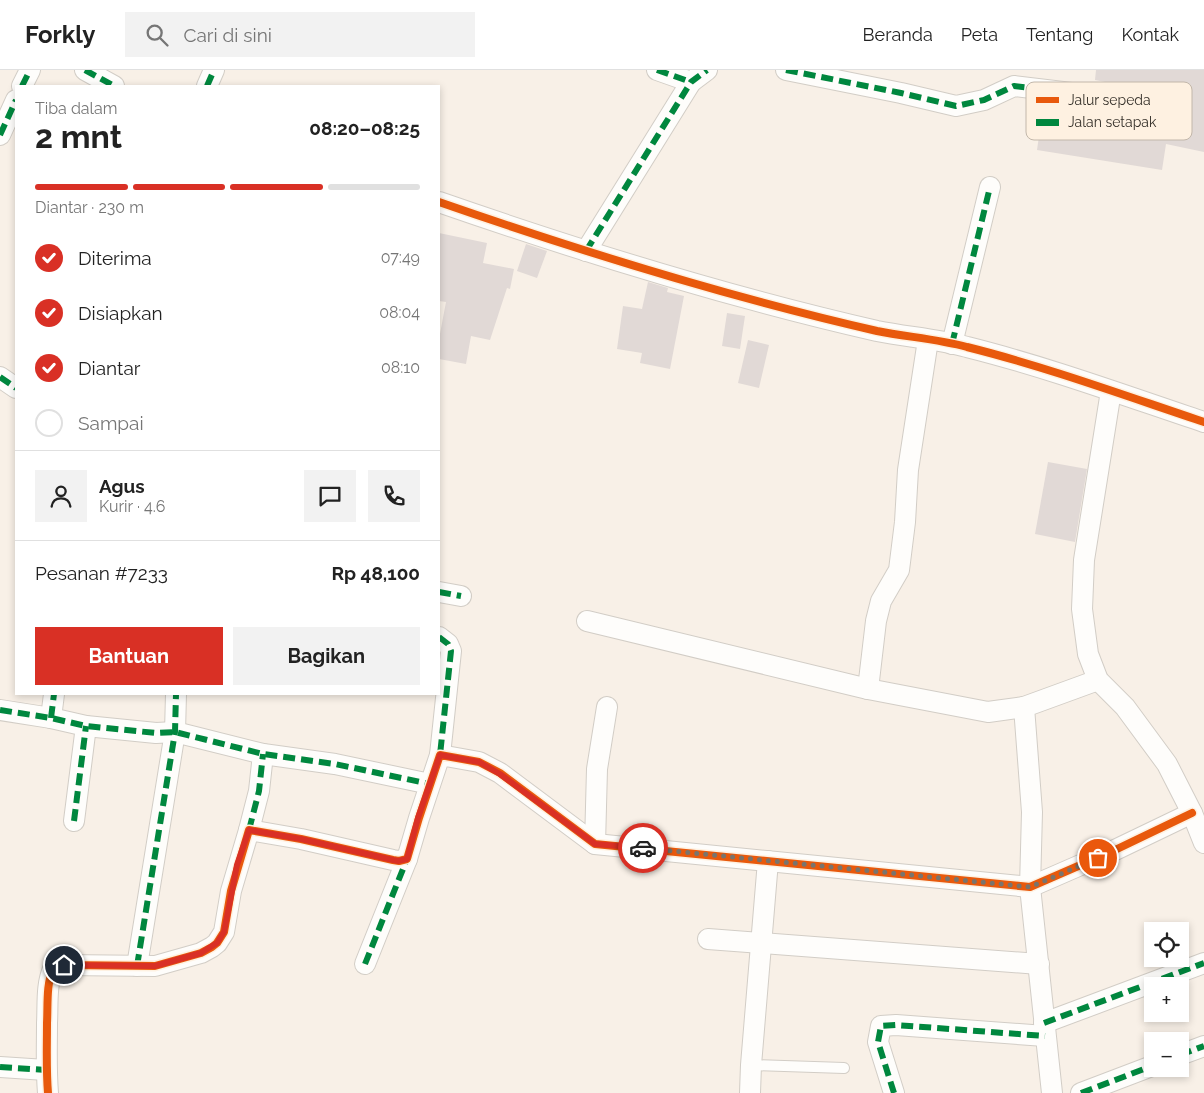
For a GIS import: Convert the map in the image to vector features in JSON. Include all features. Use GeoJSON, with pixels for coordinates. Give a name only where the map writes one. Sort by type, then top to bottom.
{"type":"FeatureCollection","features":[{"type":"Feature","properties":{"kind":"street"},"geometry":{"type":"LineString","coordinates":[[22,85],[30,70]]}},
{"type":"Feature","properties":{"kind":"street"},"geometry":{"type":"LineString","coordinates":[[84,70],[112,85]]}},
{"type":"Feature","properties":{"kind":"street"},"geometry":{"type":"LineString","coordinates":[[207,85],[214,70]]}},
{"type":"Feature","properties":{"kind":"street"},"geometry":{"type":"LineString","coordinates":[[657,70],[691,82]]}},
{"type":"Feature","properties":{"kind":"street"},"geometry":{"type":"LineString","coordinates":[[586,251],[691,82],[707,70]]}},
{"type":"Feature","properties":{"kind":"street"},"geometry":{"type":"LineString","coordinates":[[786,70],[956,106],[984,100],[1014,86],[1026,87]]}},
{"type":"Feature","properties":{"kind":"street"},"geometry":{"type":"LineString","coordinates":[[0,135],[15,102]]}},
{"type":"Feature","properties":{"kind":"street"},"geometry":{"type":"LineString","coordinates":[[952,344],[990,187]]}},
{"type":"Feature","properties":{"kind":"street"},"geometry":{"type":"LineString","coordinates":[[440,202],[586,251],[713,289],[878,331],[952,344],[1016,360],[1204,422]]}},
{"type":"Feature","properties":{"kind":"street"},"geometry":{"type":"LineString","coordinates":[[868,689],[880,601],[899,570],[905,522],[908,470],[928,340]]}},
{"type":"Feature","properties":{"kind":"street"},"geometry":{"type":"LineString","coordinates":[[0,377],[15,387]]}},
{"type":"Feature","properties":{"kind":"street"},"geometry":{"type":"LineString","coordinates":[[1111,392],[1084,560],[1082,609],[1088,654],[1098,680],[1125,707],[1167,764],[1192,813],[1204,843]]}},
{"type":"Feature","properties":{"kind":"street"},"geometry":{"type":"LineString","coordinates":[[440,592],[461,596]]}},
{"type":"Feature","properties":{"kind":"street"},"geometry":{"type":"LineString","coordinates":[[587,620],[868,689],[988,712],[1024,707],[1098,680]]}},
{"type":"Feature","properties":{"kind":"street"},"geometry":{"type":"LineString","coordinates":[[365,964],[407,859],[418,818],[440,755],[451,651],[448,644],[440,638]]}},
{"type":"Feature","properties":{"kind":"street"},"geometry":{"type":"LineString","coordinates":[[51,718],[54,695]]}},
{"type":"Feature","properties":{"kind":"street"},"geometry":{"type":"LineString","coordinates":[[137,966],[175,732],[176,695]]}},
{"type":"Feature","properties":{"kind":"street"},"geometry":{"type":"LineString","coordinates":[[595,844],[598,769],[608,707]]}},
{"type":"Feature","properties":{"kind":"street"},"geometry":{"type":"LineString","coordinates":[[1024,707],[1032,812],[1030,887],[1052,1093]]}},
{"type":"Feature","properties":{"kind":"street"},"geometry":{"type":"LineString","coordinates":[[0,710],[86,726],[156,733],[175,732],[263,754],[335,764],[430,784]]}},
{"type":"Feature","properties":{"kind":"street"},"geometry":{"type":"LineString","coordinates":[[74,821],[86,726]]}},
{"type":"Feature","properties":{"kind":"street"},"geometry":{"type":"LineString","coordinates":[[48,1093],[46,1070],[48,1002],[50,978],[53,969],[64,965],[155,966],[201,953],[217,943],[224,932],[233,883],[259,791],[263,754]]}},
{"type":"Feature","properties":{"kind":"street"},"geometry":{"type":"LineString","coordinates":[[440,755],[479,762],[500,774],[595,844],[1030,887],[1115,850],[1192,813]]}},
{"type":"Feature","properties":{"kind":"street"},"geometry":{"type":"LineString","coordinates":[[249,830],[301,839],[398,861],[407,859]]}},
{"type":"Feature","properties":{"kind":"street"},"geometry":{"type":"LineString","coordinates":[[750,1093],[760,942],[768,861]]}},
{"type":"Feature","properties":{"kind":"street"},"geometry":{"type":"LineString","coordinates":[[708,939],[1039,964]]}},
{"type":"Feature","properties":{"kind":"street"},"geometry":{"type":"LineString","coordinates":[[894,1093],[878,1042],[881,1026],[887,1024],[1045,1030],[1204,963]]}},
{"type":"Feature","properties":{"kind":"street"},"geometry":{"type":"LineString","coordinates":[[1189,1052],[1204,1046]]}},
{"type":"Feature","properties":{"kind":"street"},"geometry":{"type":"LineString","coordinates":[[0,1067],[46,1070]]}},
{"type":"Feature","properties":{"kind":"street"},"geometry":{"type":"LineString","coordinates":[[1081,1093],[1144,1069]]}},
{"type":"Feature","properties":{"kind":"lane"},"geometry":{"type":"LineString","coordinates":[[751,1065],[844,1068]]}},
{"type":"Feature","properties":{"kind":"building"},"geometry":{"type":"Polygon","coordinates":[[[1096,70],[1204,70],[1204,152],[1166,144],[1162,170],[1037,150],[1038,140],[1192,140],[1192,82],[1105,82],[1095,80],[1096,70]]]}},
{"type":"Feature","properties":{"kind":"building"},"geometry":{"type":"Polygon","coordinates":[[[440,233],[487,243],[483,263],[514,269],[510,289],[507,288],[490,340],[471,336],[466,364],[440,359],[440,334],[446,302],[440,301],[440,233]]]}},
{"type":"Feature","properties":{"kind":"building"},"geometry":{"type":"Polygon","coordinates":[[[526,244],[547,251],[537,278],[517,271],[526,244]]]}},
{"type":"Feature","properties":{"kind":"building"},"geometry":{"type":"Polygon","coordinates":[[[648,282],[668,288],[667,292],[684,296],[670,369],[640,363],[642,353],[617,349],[623,306],[642,309],[648,282]]]}},
{"type":"Feature","properties":{"kind":"building"},"geometry":{"type":"Polygon","coordinates":[[[727,313],[745,316],[740,349],[722,346],[727,313]]]}},
{"type":"Feature","properties":{"kind":"building"},"geometry":{"type":"Polygon","coordinates":[[[748,340],[769,345],[759,388],[738,383],[748,340]]]}},
{"type":"Feature","properties":{"kind":"building"},"geometry":{"type":"Polygon","coordinates":[[[1048,462],[1087,469],[1075,542],[1035,534],[1048,462]]]}},
{"type":"Feature","properties":{"kind":"marked path"},"geometry":{"type":"LineString","coordinates":[[22,85],[30,70]]}},
{"type":"Feature","properties":{"kind":"marked path"},"geometry":{"type":"LineString","coordinates":[[85,70],[112,85]]}},
{"type":"Feature","properties":{"kind":"marked path"},"geometry":{"type":"LineString","coordinates":[[207,85],[214,70]]}},
{"type":"Feature","properties":{"kind":"marked path"},"geometry":{"type":"LineString","coordinates":[[657,70],[691,82]]}},
{"type":"Feature","properties":{"kind":"marked path"},"geometry":{"type":"LineString","coordinates":[[586,251],[691,82],[707,70]]}},
{"type":"Feature","properties":{"kind":"marked path"},"geometry":{"type":"LineString","coordinates":[[786,70],[956,106],[984,100],[1014,86],[1026,87]]}},
{"type":"Feature","properties":{"kind":"marked path"},"geometry":{"type":"LineString","coordinates":[[0,135],[15,102]]}},
{"type":"Feature","properties":{"kind":"marked path"},"geometry":{"type":"LineString","coordinates":[[952,344],[990,187]]}},
{"type":"Feature","properties":{"kind":"marked path"},"geometry":{"type":"LineString","coordinates":[[0,377],[15,387]]}},
{"type":"Feature","properties":{"kind":"marked path"},"geometry":{"type":"LineString","coordinates":[[440,592],[461,596]]}},
{"type":"Feature","properties":{"kind":"marked path"},"geometry":{"type":"LineString","coordinates":[[440,638],[448,644],[451,651],[440,755]]}},
{"type":"Feature","properties":{"kind":"marked path"},"geometry":{"type":"LineString","coordinates":[[51,718],[54,695]]}},
{"type":"Feature","properties":{"kind":"marked path"},"geometry":{"type":"LineString","coordinates":[[137,966],[175,732],[176,695]]}},
{"type":"Feature","properties":{"kind":"marked path"},"geometry":{"type":"LineString","coordinates":[[0,710],[86,726],[156,733],[175,732],[263,754],[335,764],[430,784]]}},
{"type":"Feature","properties":{"kind":"marked path"},"geometry":{"type":"LineString","coordinates":[[74,821],[86,726]]}},
{"type":"Feature","properties":{"kind":"marked path"},"geometry":{"type":"LineString","coordinates":[[249,830],[259,791],[263,754]]}},
{"type":"Feature","properties":{"kind":"marked path"},"geometry":{"type":"LineString","coordinates":[[365,964],[407,859]]}},
{"type":"Feature","properties":{"kind":"marked path"},"geometry":{"type":"LineString","coordinates":[[1044,1023],[1204,963]]}},
{"type":"Feature","properties":{"kind":"marked path"},"geometry":{"type":"LineString","coordinates":[[894,1093],[878,1042],[881,1026],[896,1025],[1045,1036]]}},
{"type":"Feature","properties":{"kind":"marked path"},"geometry":{"type":"LineString","coordinates":[[1189,1052],[1204,1046]]}},
{"type":"Feature","properties":{"kind":"marked path"},"geometry":{"type":"LineString","coordinates":[[0,1067],[46,1070]]}},
{"type":"Feature","properties":{"kind":"marked path"},"geometry":{"type":"LineString","coordinates":[[1081,1093],[1144,1069]]}},
{"type":"Feature","properties":{"kind":"cycle path"},"geometry":{"type":"LineString","coordinates":[[440,202],[602,256],[766,304],[877,331],[956,344],[997,355],[1086,382],[1204,422]]}},
{"type":"Feature","properties":{"kind":"cycle path"},"geometry":{"type":"LineString","coordinates":[[48,1093],[48,995],[53,969],[64,965],[155,966],[201,953],[212,947],[224,932],[231,891],[249,830],[301,839],[393,860],[407,859],[440,755],[479,762],[500,773],[595,844],[1030,887],[1115,850],[1192,813]]}},
{"type":"Feature","properties":{"kind":"way so far"},"geometry":{"type":"LineString","coordinates":[[643,848],[1030,887],[1098,858]]}},
{"type":"Feature","properties":{"kind":"route"},"geometry":{"type":"LineString","coordinates":[[64,965],[155,966],[201,953],[217,943],[224,932],[237,865],[249,830],[301,839],[398,861],[407,859],[418,818],[440,755],[479,762],[500,774],[595,844],[643,848]]}}]}
